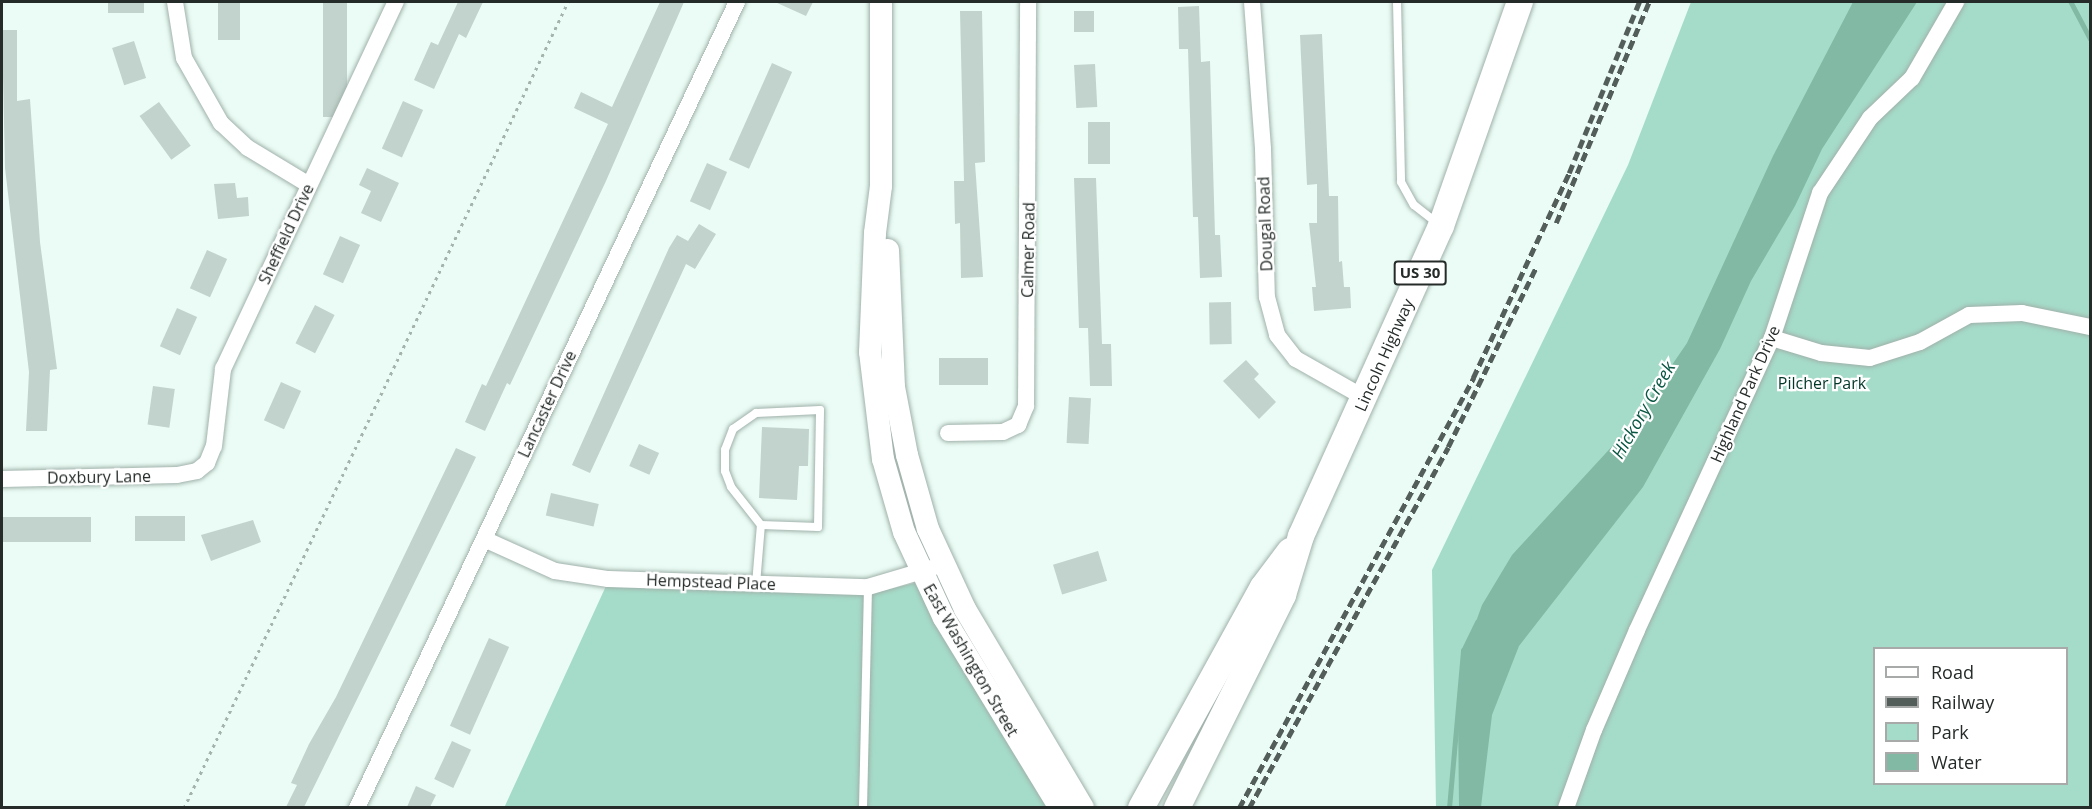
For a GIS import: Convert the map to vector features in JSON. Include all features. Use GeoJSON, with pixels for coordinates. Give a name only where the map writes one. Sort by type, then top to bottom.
{"type":"FeatureCollection","features":[{"type":"Feature","properties":{"kind":"main road","name":"Lincoln Highway"},"geometry":{"type":"LineString","coordinates":[[1177,807],[1251,666],[1283,595],[1302,536],[1441,226],[1520,2]]}},
{"type":"Feature","properties":{"kind":"main road","name":"Lincoln Highway"},"geometry":{"type":"LineString","coordinates":[[1141,807],[1263,587],[1302,536]]}},
{"type":"Feature","properties":{"kind":"street"},"geometry":{"type":"LineString","coordinates":[[175,2],[184,58],[220,123],[248,148],[309,185]]}},
{"type":"Feature","properties":{"kind":"street","name":"Sheffield Drive"},"geometry":{"type":"LineString","coordinates":[[197,471],[207,463],[214,446],[223,369],[396,2]]}},
{"type":"Feature","properties":{"kind":"street","name":"Lancaster Drive"},"geometry":{"type":"LineString","coordinates":[[357,807],[737,2]]}},
{"type":"Feature","properties":{"kind":"street","name":"East Washington Street"},"geometry":{"type":"LineString","coordinates":[[881,2],[881,186],[872,292],[872,389],[883,459],[920,572],[967,660],[1060,807]]}},
{"type":"Feature","properties":{"kind":"street","name":"Calmer Road"},"geometry":{"type":"LineString","coordinates":[[948,433],[1003,432],[1018,425],[1026,406],[1028,2]]}},
{"type":"Feature","properties":{"kind":"street","name":"Dougal Road"},"geometry":{"type":"LineString","coordinates":[[1252,2],[1263,149],[1267,297],[1277,335],[1296,359],[1365,399]]}},
{"type":"Feature","properties":{"kind":"street","name":"Highland Park Drive"},"geometry":{"type":"LineString","coordinates":[[1566,807],[1594,730],[1637,630],[1773,338],[1820,193],[1870,118],[1912,78],[1956,2]]}},
{"type":"Feature","properties":{"kind":"street","name":"East Washington Street"},"geometry":{"type":"LineString","coordinates":[[881,186],[887,234],[894,387],[914,484],[942,564],[1083,807]]}},
{"type":"Feature","properties":{"kind":"street"},"geometry":{"type":"LineString","coordinates":[[1773,338],[1821,353],[1870,358],[1920,342],[1969,315],[2022,314],[2091,327]]}},
{"type":"Feature","properties":{"kind":"street","name":"Doxbury Lane"},"geometry":{"type":"LineString","coordinates":[[2,479],[177,475],[197,471]]}},
{"type":"Feature","properties":{"kind":"street","name":"Hempstead Place"},"geometry":{"type":"LineString","coordinates":[[484,539],[555,571],[608,579],[868,587],[942,564]]}},
{"type":"Feature","properties":{"kind":"lane"},"geometry":{"type":"LineString","coordinates":[[1396,2],[1401,182],[1414,205],[1441,226]]}},
{"type":"Feature","properties":{"kind":"lane"},"geometry":{"type":"LineString","coordinates":[[756,584],[761,525],[731,487],[726,471],[725,450],[733,429],[756,413],[820,410],[818,527],[761,525]]}},
{"type":"Feature","properties":{"kind":"lane"},"geometry":{"type":"LineString","coordinates":[[863,807],[868,587]]}},
{"type":"Feature","properties":{"kind":"path"},"geometry":{"type":"LineString","coordinates":[[184,807],[568,2]]}},
{"type":"Feature","properties":{"kind":"green space","name":"Pilcher Park"},"geometry":{"type":"Polygon","coordinates":[[[1691,2],[2090,2],[2090,807],[1436,807],[1432,570],[1628,165],[1691,2]]]}},
{"type":"Feature","properties":{"kind":"green space"},"geometry":{"type":"Polygon","coordinates":[[[915,583],[1060,807],[504,808],[606,586],[873,593],[915,583]]]}},
{"type":"Feature","properties":{"kind":"water"},"geometry":{"type":"Polygon","coordinates":[[[1853,2],[1917,2],[1822,149],[1795,206],[1751,281],[1720,349],[1643,487],[1519,646],[1492,715],[1481,807],[1459,807],[1458,712],[1465,652],[1482,605],[1512,555],[1628,429],[1687,343],[1773,156],[1853,2]]]}},
{"type":"Feature","properties":{"kind":"building"},"geometry":{"type":"Polygon","coordinates":[[[108,2],[144,2],[144,13],[108,13],[108,2]]]}},
{"type":"Feature","properties":{"kind":"building"},"geometry":{"type":"Polygon","coordinates":[[[218,2],[240,2],[240,40],[218,40],[218,2]]]}},
{"type":"Feature","properties":{"kind":"building"},"geometry":{"type":"Polygon","coordinates":[[[323,2],[347,2],[347,117],[323,117],[323,2]]]}},
{"type":"Feature","properties":{"kind":"building"},"geometry":{"type":"Polygon","coordinates":[[[458,2],[483,2],[466,38],[459,34],[434,89],[414,80],[431,42],[438,45],[458,2]]]}},
{"type":"Feature","properties":{"kind":"building"},"geometry":{"type":"Polygon","coordinates":[[[660,2],[684,2],[606,181],[510,385],[507,383],[485,431],[465,422],[482,384],[486,386],[608,124],[574,108],[581,92],[612,107],[660,2]]]}},
{"type":"Feature","properties":{"kind":"building"},"geometry":{"type":"Polygon","coordinates":[[[775,2],[813,2],[806,16],[775,2]]]}},
{"type":"Feature","properties":{"kind":"building"},"geometry":{"type":"Polygon","coordinates":[[[1199,6],[1201,62],[1210,61],[1215,235],[1220,235],[1222,277],[1200,278],[1198,217],[1193,217],[1188,49],[1179,49],[1178,7],[1199,6]]]}},
{"type":"Feature","properties":{"kind":"building"},"geometry":{"type":"Polygon","coordinates":[[[960,11],[982,11],[985,162],[975,163],[983,277],[961,278],[960,223],[955,224],[954,181],[964,181],[960,11]]]}},
{"type":"Feature","properties":{"kind":"building"},"geometry":{"type":"Polygon","coordinates":[[[1074,11],[1094,11],[1094,32],[1074,32],[1074,11]]]}},
{"type":"Feature","properties":{"kind":"building"},"geometry":{"type":"Polygon","coordinates":[[[2,30],[17,30],[17,101],[30,99],[40,242],[57,369],[50,370],[47,431],[26,431],[29,372],[5,168],[2,30]]]}},
{"type":"Feature","properties":{"kind":"building"},"geometry":{"type":"Polygon","coordinates":[[[1322,34],[1329,196],[1338,196],[1339,262],[1342,261],[1344,287],[1350,287],[1351,308],[1314,311],[1312,287],[1316,287],[1309,223],[1317,223],[1317,184],[1307,185],[1300,35],[1322,34]]]}},
{"type":"Feature","properties":{"kind":"building"},"geometry":{"type":"Polygon","coordinates":[[[134,41],[146,78],[124,85],[112,48],[134,41]]]}},
{"type":"Feature","properties":{"kind":"building"},"geometry":{"type":"Polygon","coordinates":[[[772,63],[792,72],[749,169],[729,160],[772,63]]]}},
{"type":"Feature","properties":{"kind":"building"},"geometry":{"type":"Polygon","coordinates":[[[1095,64],[1097,107],[1076,108],[1074,65],[1095,64]]]}},
{"type":"Feature","properties":{"kind":"building"},"geometry":{"type":"Polygon","coordinates":[[[403,101],[423,110],[402,157],[382,149],[403,101]]]}},
{"type":"Feature","properties":{"kind":"building"},"geometry":{"type":"Polygon","coordinates":[[[159,102],[191,146],[171,160],[140,116],[159,102]]]}},
{"type":"Feature","properties":{"kind":"building"},"geometry":{"type":"Polygon","coordinates":[[[1088,122],[1110,122],[1110,164],[1088,164],[1088,122]]]}},
{"type":"Feature","properties":{"kind":"building"},"geometry":{"type":"Polygon","coordinates":[[[707,163],[727,172],[710,210],[690,201],[707,163]]]}},
{"type":"Feature","properties":{"kind":"building"},"geometry":{"type":"Polygon","coordinates":[[[367,168],[399,183],[381,222],[361,213],[371,191],[359,185],[367,168]]]}},
{"type":"Feature","properties":{"kind":"building"},"geometry":{"type":"Polygon","coordinates":[[[1074,178],[1096,178],[1102,344],[1111,344],[1112,386],[1090,386],[1088,328],[1079,328],[1074,178]]]}},
{"type":"Feature","properties":{"kind":"building"},"geometry":{"type":"Polygon","coordinates":[[[235,183],[237,198],[248,197],[249,216],[218,219],[214,184],[235,183]]]}},
{"type":"Feature","properties":{"kind":"building"},"geometry":{"type":"Polygon","coordinates":[[[699,224],[716,234],[695,269],[686,264],[590,473],[572,465],[669,248],[677,235],[688,241],[699,224]]]}},
{"type":"Feature","properties":{"kind":"building"},"geometry":{"type":"Polygon","coordinates":[[[340,236],[360,245],[343,283],[323,274],[340,236]]]}},
{"type":"Feature","properties":{"kind":"building"},"geometry":{"type":"Polygon","coordinates":[[[207,250],[227,259],[210,297],[190,288],[207,250]]]}},
{"type":"Feature","properties":{"kind":"building"},"geometry":{"type":"Polygon","coordinates":[[[1209,302],[1231,302],[1232,344],[1210,344],[1209,302]]]}},
{"type":"Feature","properties":{"kind":"building"},"geometry":{"type":"Polygon","coordinates":[[[315,305],[335,315],[315,353],[295,343],[315,305]]]}},
{"type":"Feature","properties":{"kind":"building"},"geometry":{"type":"Polygon","coordinates":[[[177,308],[197,317],[180,355],[160,346],[177,308]]]}},
{"type":"Feature","properties":{"kind":"building"},"geometry":{"type":"Polygon","coordinates":[[[939,358],[988,358],[988,385],[939,385],[939,358]]]}},
{"type":"Feature","properties":{"kind":"building"},"geometry":{"type":"Polygon","coordinates":[[[1246,360],[1259,374],[1254,379],[1276,402],[1259,419],[1223,381],[1246,360]]]}},
{"type":"Feature","properties":{"kind":"building"},"geometry":{"type":"Polygon","coordinates":[[[281,382],[301,391],[284,429],[264,420],[281,382]]]}},
{"type":"Feature","properties":{"kind":"building"},"geometry":{"type":"Polygon","coordinates":[[[153,386],[175,389],[169,428],[148,425],[153,386]]]}},
{"type":"Feature","properties":{"kind":"building"},"geometry":{"type":"Polygon","coordinates":[[[1069,397],[1091,398],[1089,444],[1067,443],[1069,397]]]}},
{"type":"Feature","properties":{"kind":"building"},"geometry":{"type":"Polygon","coordinates":[[[762,427],[809,429],[808,466],[799,466],[797,500],[759,498],[762,427]]]}},
{"type":"Feature","properties":{"kind":"building"},"geometry":{"type":"Polygon","coordinates":[[[639,444],[659,453],[649,475],[629,466],[639,444]]]}},
{"type":"Feature","properties":{"kind":"building"},"geometry":{"type":"Polygon","coordinates":[[[456,448],[476,457],[304,807],[286,807],[297,785],[291,783],[309,744],[336,697],[456,448]]]}},
{"type":"Feature","properties":{"kind":"building"},"geometry":{"type":"Polygon","coordinates":[[[551,493],[599,504],[594,526],[546,515],[551,493]]]}},
{"type":"Feature","properties":{"kind":"building"},"geometry":{"type":"Polygon","coordinates":[[[135,516],[185,516],[185,541],[135,541],[135,516]]]}},
{"type":"Feature","properties":{"kind":"building"},"geometry":{"type":"Polygon","coordinates":[[[2,517],[91,517],[91,542],[2,542],[2,517]]]}},
{"type":"Feature","properties":{"kind":"building"},"geometry":{"type":"Polygon","coordinates":[[[253,520],[261,542],[211,561],[201,535],[253,520]]]}},
{"type":"Feature","properties":{"kind":"building"},"geometry":{"type":"Polygon","coordinates":[[[1098,551],[1107,581],[1062,594],[1053,565],[1098,551]]]}},
{"type":"Feature","properties":{"kind":"building"},"geometry":{"type":"Polygon","coordinates":[[[489,638],[509,647],[470,735],[450,726],[489,638]]]}},
{"type":"Feature","properties":{"kind":"building"},"geometry":{"type":"Polygon","coordinates":[[[452,741],[471,750],[453,788],[434,779],[452,741]]]}},
{"type":"Feature","properties":{"kind":"building"},"geometry":{"type":"Polygon","coordinates":[[[416,786],[436,795],[430,807],[407,807],[416,786]]]}},
{"type":"Feature","properties":{"kind":"waterway"},"geometry":{"type":"LineString","coordinates":[[2071,2],[2090,38]]}},
{"type":"Feature","properties":{"kind":"waterway","name":"Hickory Creek"},"geometry":{"type":"LineString","coordinates":[[1449,808],[1463,651],[1477,622]]}},
{"type":"Feature","properties":{"kind":"railway"},"geometry":{"type":"LineString","coordinates":[[1239,808],[1473,378],[1569,173],[1639,2]]}},
{"type":"Feature","properties":{"kind":"railway"},"geometry":{"type":"LineString","coordinates":[[1556,223],[1649,2]]}},
{"type":"Feature","properties":{"kind":"railway"},"geometry":{"type":"LineString","coordinates":[[1249,808],[1448,447],[1536,267]]}}]}
